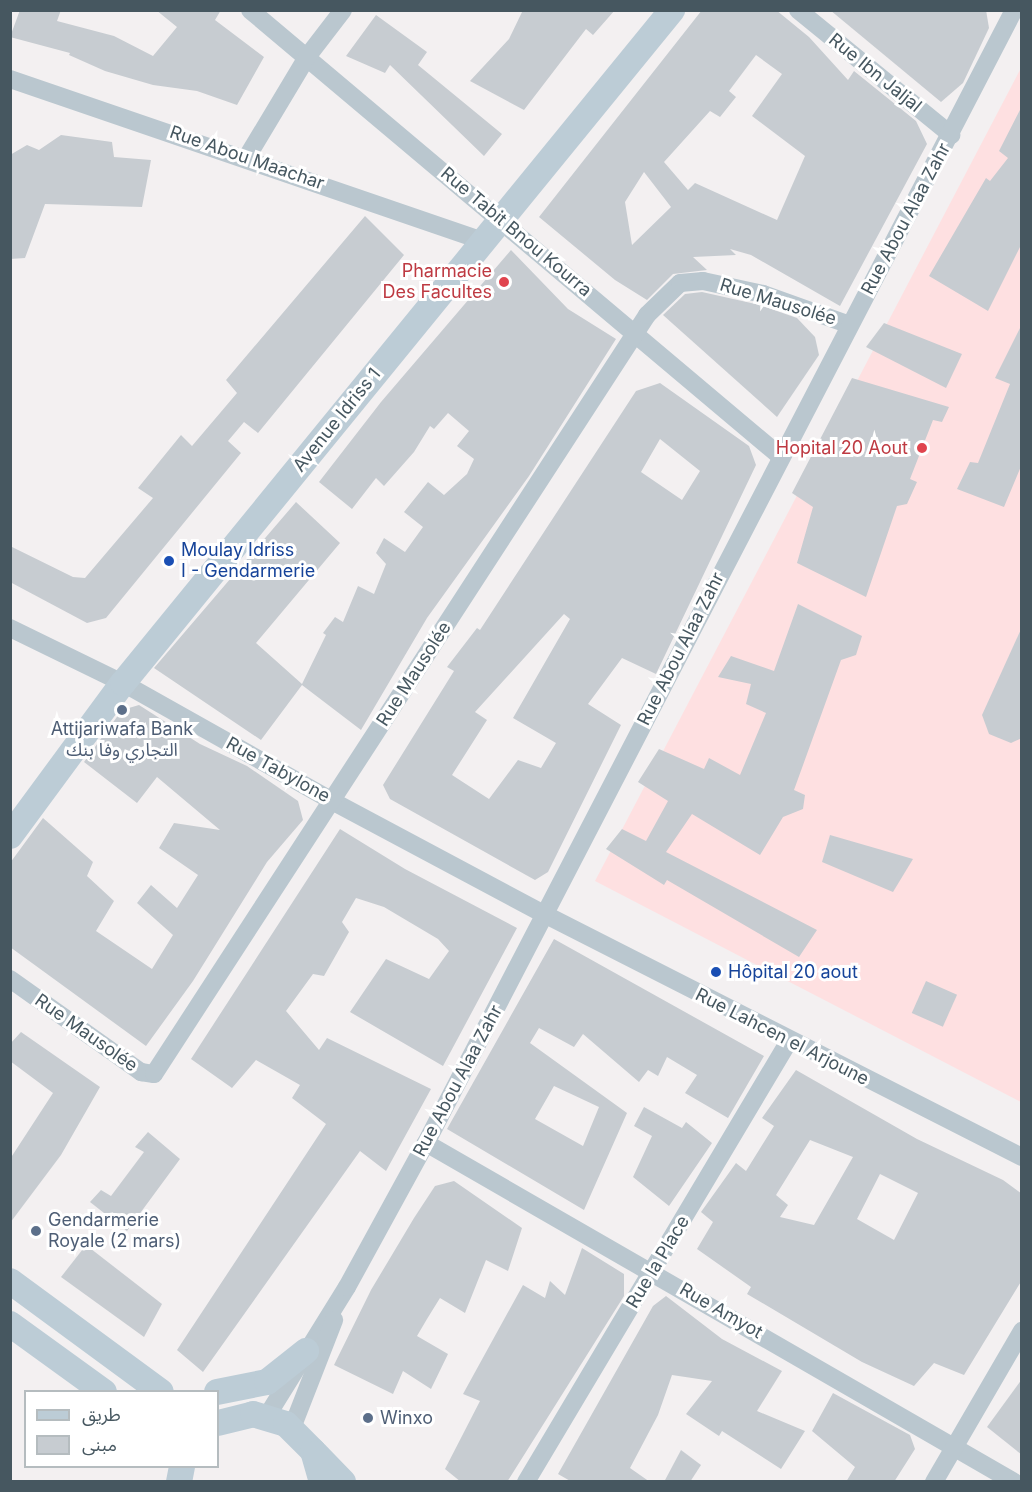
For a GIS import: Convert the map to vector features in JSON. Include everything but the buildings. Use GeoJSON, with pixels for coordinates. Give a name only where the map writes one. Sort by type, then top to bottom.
{"type":"FeatureCollection","features":[{"type":"Feature","properties":{"kind":"street","name":"Rue Tabit Bnou Kourra"},"geometry":{"type":"LineString","coordinates":[[250,10],[502,218],[635,334],[781,456]]}},
{"type":"Feature","properties":{"kind":"street"},"geometry":{"type":"LineString","coordinates":[[247,157],[307,57],[343,10]]}},
{"type":"Feature","properties":{"kind":"street","name":"Avenue Idriss 1"},"geometry":{"type":"LineString","coordinates":[[10,836],[123,683],[672,10]]}},
{"type":"Feature","properties":{"kind":"street","name":"Rue Ibn Jaljal"},"geometry":{"type":"LineString","coordinates":[[798,10],[951,135]]}},
{"type":"Feature","properties":{"kind":"street","name":"Rue Abou Alaa Zahr"},"geometry":{"type":"LineString","coordinates":[[267,1416],[347,1287],[426,1143],[1014,10]]}},
{"type":"Feature","properties":{"kind":"street","name":"Rue Abou Maachar"},"geometry":{"type":"LineString","coordinates":[[10,79],[247,157],[483,241]]}},
{"type":"Feature","properties":{"kind":"street","name":"Rue Mausolée"},"geometry":{"type":"LineString","coordinates":[[10,979],[141,1072],[154,1074],[647,315],[680,283],[703,281],[763,294],[850,325]]}},
{"type":"Feature","properties":{"kind":"street","name":"Rue Tabylone"},"geometry":{"type":"LineString","coordinates":[[10,628],[123,683],[332,801],[544,914]]}},
{"type":"Feature","properties":{"kind":"street","name":"Rue Lahcen el Arjoune"},"geometry":{"type":"LineString","coordinates":[[544,914],[789,1041],[1022,1157]]}},
{"type":"Feature","properties":{"kind":"street","name":"Rue la Place"},"geometry":{"type":"LineString","coordinates":[[526,1482],[789,1041]]}},
{"type":"Feature","properties":{"kind":"street","name":"Rue Amyot"},"geometry":{"type":"LineString","coordinates":[[426,1143],[652,1271],[1014,1482]]}},
{"type":"Feature","properties":{"kind":"street"},"geometry":{"type":"LineString","coordinates":[[10,1281],[163,1390]]}},
{"type":"Feature","properties":{"kind":"street","name":"Rue Abou Alaa Zahr"},"geometry":{"type":"LineString","coordinates":[[292,1428],[347,1287]]}},
{"type":"Feature","properties":{"kind":"street"},"geometry":{"type":"LineString","coordinates":[[10,1324],[101,1390]]}},
{"type":"Feature","properties":{"kind":"street"},"geometry":{"type":"LineString","coordinates":[[934,1482],[1022,1331]]}},
{"type":"Feature","properties":{"kind":"street"},"geometry":{"type":"LineString","coordinates":[[219,1392],[267,1382],[306,1351]]}},
{"type":"Feature","properties":{"kind":"street"},"geometry":{"type":"LineString","coordinates":[[219,1423],[239,1415],[267,1416],[292,1428],[343,1482]]}},
{"type":"Feature","properties":{"kind":"street"},"geometry":{"type":"LineString","coordinates":[[313,1452],[322,1482]]}},
{"type":"Feature","properties":{"kind":"shaded area","name":"Hopital 20 Aout"},"geometry":{"type":"Polygon","coordinates":[[[1021,68],[1021,1102],[595,881],[1021,68]]]}},
{"type":"Feature","properties":{"kind":"place","name":"Pharmacie Des Facultes"},"geometry":{"type":"Point","coordinates":[504,282]}},
{"type":"Feature","properties":{"kind":"place","name":"Hopital 20 Aout"},"geometry":{"type":"Point","coordinates":[922,448]}},
{"type":"Feature","properties":{"kind":"place","name":"Moulay Idriss I - Gendarmerie"},"geometry":{"type":"Point","coordinates":[169,561]}},
{"type":"Feature","properties":{"kind":"place","name":"Attijariwafa Bank التجاري وفا بنك"},"geometry":{"type":"Point","coordinates":[122,710]}},
{"type":"Feature","properties":{"kind":"place","name":"Hôpital 20 aout"},"geometry":{"type":"Point","coordinates":[716,972]}},
{"type":"Feature","properties":{"kind":"place","name":"Gendarmerie Royale (2 mars)"},"geometry":{"type":"Point","coordinates":[36,1231]}},
{"type":"Feature","properties":{"kind":"place","name":"Winxo"},"geometry":{"type":"Point","coordinates":[368,1418]}}]}
